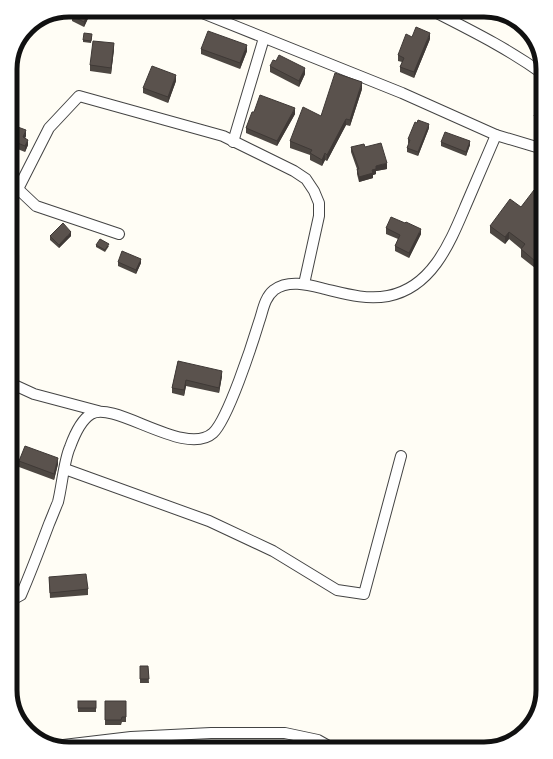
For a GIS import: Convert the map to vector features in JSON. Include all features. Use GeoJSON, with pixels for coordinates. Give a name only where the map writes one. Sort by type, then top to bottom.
{"type":"FeatureCollection","features":[{"type":"Feature","properties":{"kind":"street"},"geometry":{"type":"LineString","coordinates":[[212,17],[402,93],[496,136],[536,147]]}},
{"type":"Feature","properties":{"kind":"street"},"geometry":{"type":"LineString","coordinates":[[445,17],[487,38],[536,69]]}},
{"type":"Feature","properties":{"kind":"street"},"geometry":{"type":"LineString","coordinates":[[233,142],[264,38]]}},
{"type":"Feature","properties":{"kind":"street"},"geometry":{"type":"LineString","coordinates":[[17,182],[49,128],[79,96],[223,136],[294,171],[306,180],[314,191],[319,203],[319,216],[304,284]]}},
{"type":"Feature","properties":{"kind":"street"},"geometry":{"type":"LineString","coordinates":[[17,386],[34,394],[114,415],[188,440],[205,438],[214,432],[225,415],[260,320],[265,302],[274,290],[287,284],[304,284],[357,297],[372,298],[389,296],[410,288],[428,274],[443,255],[496,136]]}},
{"type":"Feature","properties":{"kind":"street"},"geometry":{"type":"LineString","coordinates":[[17,190],[36,206],[120,234]]}},
{"type":"Feature","properties":{"kind":"street"},"geometry":{"type":"LineString","coordinates":[[17,597],[21,595],[35,564],[57,504],[68,449],[81,424],[91,414],[98,412]]}},
{"type":"Feature","properties":{"kind":"street"},"geometry":{"type":"LineString","coordinates":[[65,469],[210,521],[273,551],[337,590],[364,594],[401,456]]}},
{"type":"Feature","properties":{"kind":"street"},"geometry":{"type":"LineString","coordinates":[[89,742],[132,737],[212,733],[285,733],[322,742]]}},
{"type":"Feature","properties":{"kind":"building"},"geometry":{"type":"Polygon","coordinates":[[[74,17],[86,17],[84,22],[74,17]]]}},
{"type":"Feature","properties":{"kind":"building"},"geometry":{"type":"Polygon","coordinates":[[[416,27],[430,33],[414,72],[400,67],[404,58],[398,55],[406,34],[412,37],[416,27]]]}},
{"type":"Feature","properties":{"kind":"building"},"geometry":{"type":"Polygon","coordinates":[[[208,31],[247,45],[240,63],[201,49],[208,31]]]}},
{"type":"Feature","properties":{"kind":"building"},"geometry":{"type":"Polygon","coordinates":[[[84,33],[92,34],[91,41],[83,40],[84,33]]]}},
{"type":"Feature","properties":{"kind":"building"},"geometry":{"type":"Polygon","coordinates":[[[93,41],[114,43],[111,68],[90,65],[93,41]]]}},
{"type":"Feature","properties":{"kind":"building"},"geometry":{"type":"Polygon","coordinates":[[[279,55],[305,68],[299,81],[270,66],[273,60],[276,61],[279,55]]]}},
{"type":"Feature","properties":{"kind":"building"},"geometry":{"type":"Polygon","coordinates":[[[152,66],[176,75],[168,97],[143,88],[152,66]]]}},
{"type":"Feature","properties":{"kind":"building"},"geometry":{"type":"Polygon","coordinates":[[[335,73],[362,82],[350,120],[346,119],[327,155],[325,153],[322,160],[310,153],[312,150],[290,141],[303,107],[321,116],[335,73]]]}},
{"type":"Feature","properties":{"kind":"building"},"geometry":{"type":"Polygon","coordinates":[[[260,95],[295,108],[277,141],[246,128],[260,95]]]}},
{"type":"Feature","properties":{"kind":"building"},"geometry":{"type":"Polygon","coordinates":[[[418,120],[429,124],[418,152],[407,148],[410,140],[408,139],[415,122],[417,123],[418,120]]]}},
{"type":"Feature","properties":{"kind":"building"},"geometry":{"type":"Polygon","coordinates":[[[17,127],[26,130],[23,137],[28,140],[25,146],[17,143],[17,127]]]}},
{"type":"Feature","properties":{"kind":"building"},"geometry":{"type":"Polygon","coordinates":[[[445,132],[470,141],[466,152],[441,142],[445,132]]]}},
{"type":"Feature","properties":{"kind":"building"},"geometry":{"type":"Polygon","coordinates":[[[381,143],[387,163],[376,166],[376,169],[372,170],[373,173],[359,177],[357,169],[359,169],[351,147],[364,144],[365,147],[381,143]]]}},
{"type":"Feature","properties":{"kind":"building"},"geometry":{"type":"Polygon","coordinates":[[[534,190],[536,192],[535,261],[521,249],[525,244],[509,232],[505,237],[490,226],[510,199],[521,207],[534,190]]]}},
{"type":"Feature","properties":{"kind":"building"},"geometry":{"type":"Polygon","coordinates":[[[391,217],[421,229],[409,253],[395,246],[400,235],[386,228],[391,217]]]}},
{"type":"Feature","properties":{"kind":"building"},"geometry":{"type":"Polygon","coordinates":[[[63,223],[71,232],[59,245],[50,236],[63,223]]]}},
{"type":"Feature","properties":{"kind":"building"},"geometry":{"type":"Polygon","coordinates":[[[100,239],[109,244],[105,250],[96,245],[100,239]]]}},
{"type":"Feature","properties":{"kind":"building"},"geometry":{"type":"Polygon","coordinates":[[[122,251],[141,259],[136,270],[118,262],[122,251]]]}},
{"type":"Feature","properties":{"kind":"building"},"geometry":{"type":"Polygon","coordinates":[[[178,361],[222,371],[219,388],[186,380],[184,390],[172,388],[178,361]]]}},
{"type":"Feature","properties":{"kind":"building"},"geometry":{"type":"Polygon","coordinates":[[[25,446],[58,458],[54,474],[19,461],[25,446]]]}},
{"type":"Feature","properties":{"kind":"building"},"geometry":{"type":"Polygon","coordinates":[[[86,574],[88,589],[50,593],[49,577],[86,574]]]}},
{"type":"Feature","properties":{"kind":"building"},"geometry":{"type":"Polygon","coordinates":[[[140,666],[148,666],[149,679],[140,679],[140,666]]]}},
{"type":"Feature","properties":{"kind":"building"},"geometry":{"type":"Polygon","coordinates":[[[78,701],[96,701],[96,708],[78,708],[78,701]]]}},
{"type":"Feature","properties":{"kind":"building"},"geometry":{"type":"Polygon","coordinates":[[[105,701],[126,701],[126,717],[122,717],[121,720],[105,720],[105,701]]]}}]}
